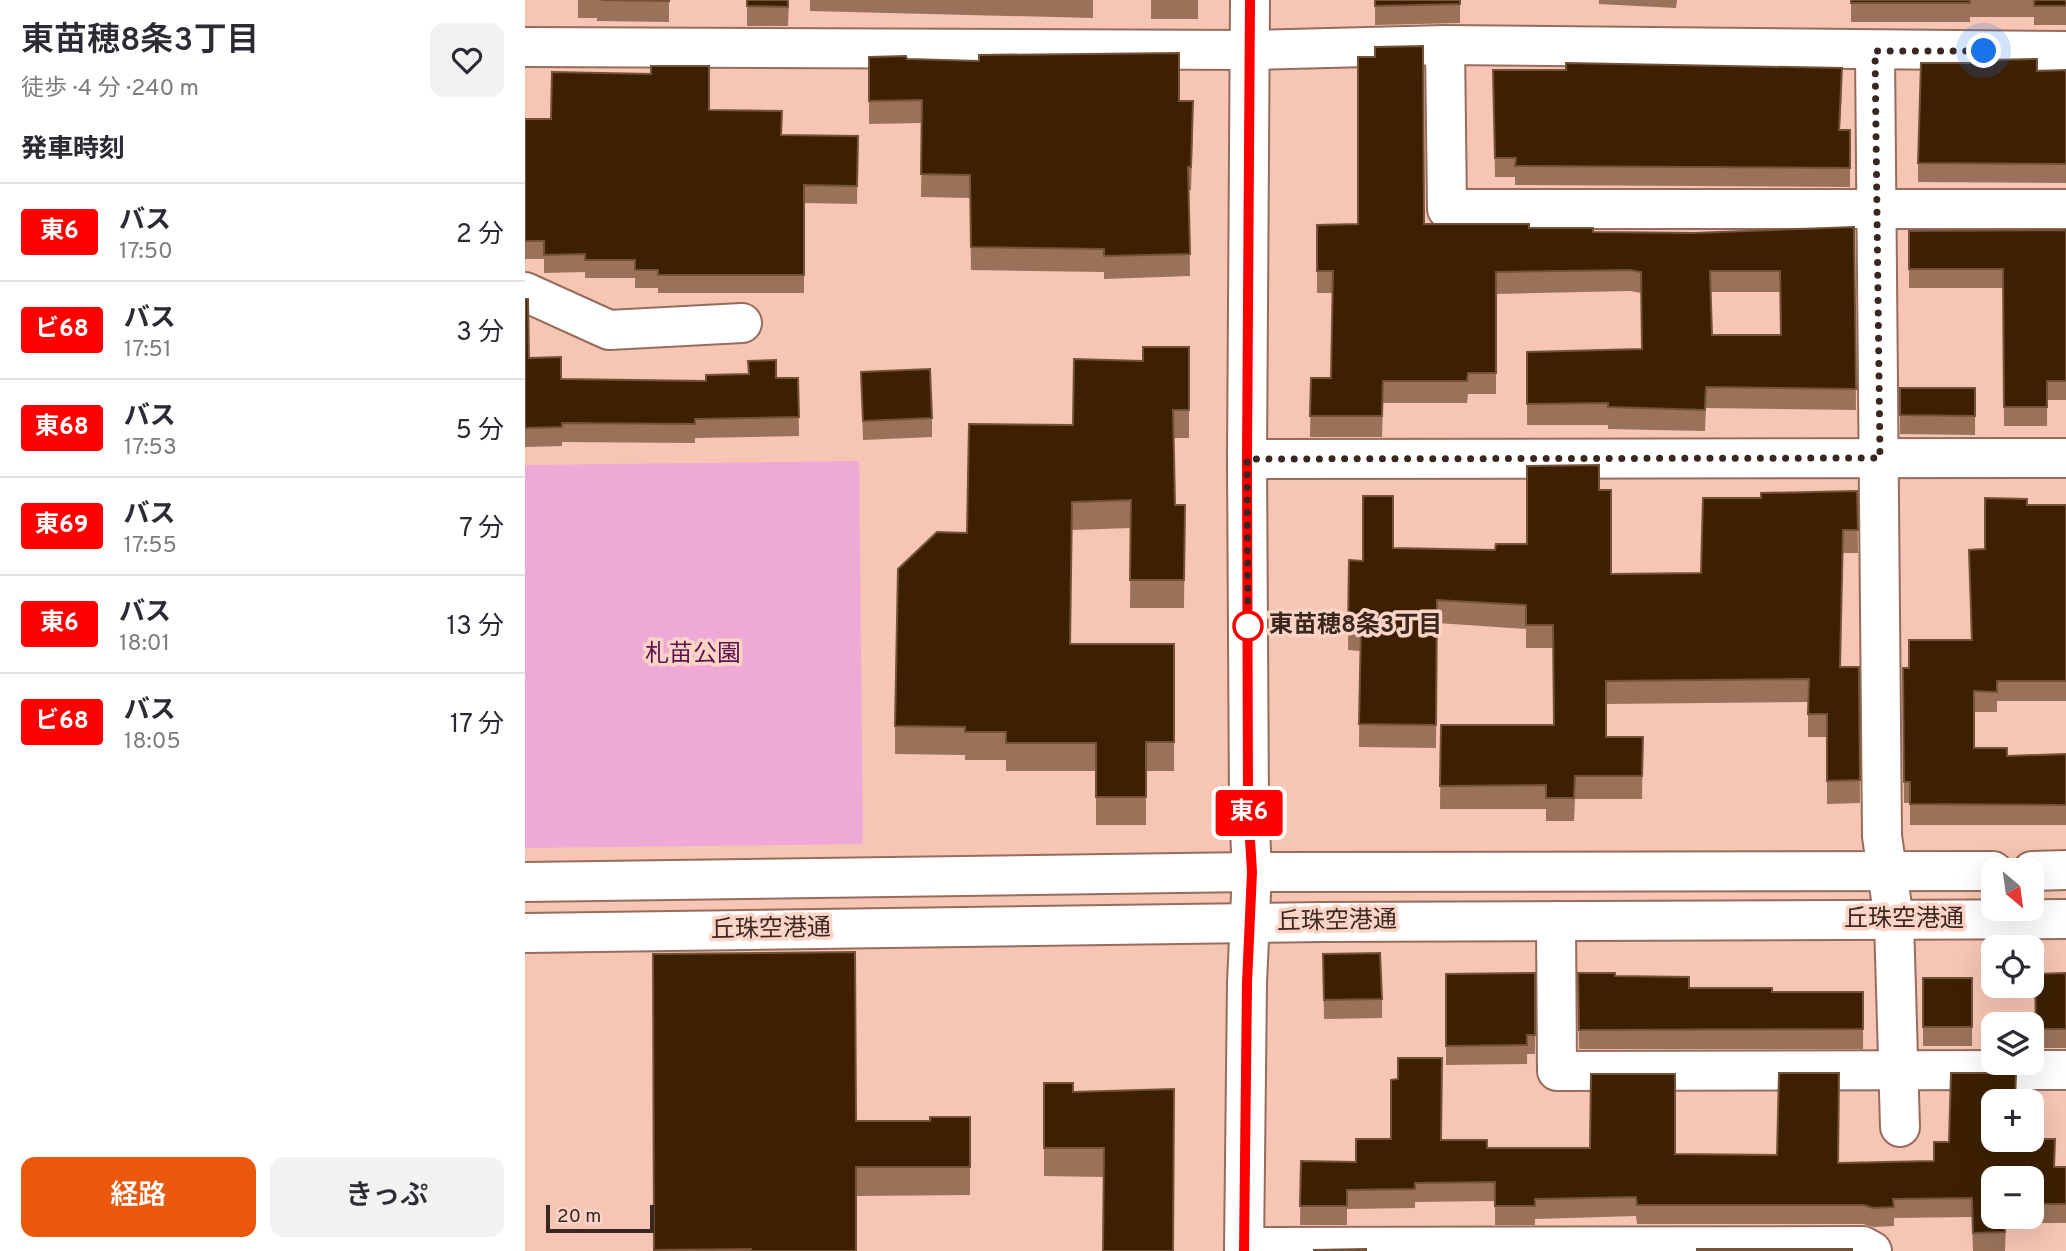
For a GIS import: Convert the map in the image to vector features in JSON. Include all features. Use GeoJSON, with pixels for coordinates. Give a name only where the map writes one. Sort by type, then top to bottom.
{"type":"FeatureCollection","features":[{"type":"Feature","properties":{"kind":"street"},"geometry":{"type":"LineString","coordinates":[[1250,0],[1247,459],[1248,807],[1252,872],[1244,1249],[1863,1247],[1872,1251]]}},
{"type":"Feature","properties":{"kind":"street"},"geometry":{"type":"LineString","coordinates":[[1445,46],[1447,209],[2066,209]]}},
{"type":"Feature","properties":{"kind":"street"},"geometry":{"type":"LineString","coordinates":[[525,47],[1249,50],[1445,46],[2066,51]]}},
{"type":"Feature","properties":{"kind":"street"},"geometry":{"type":"LineString","coordinates":[[1875,51],[1882,836],[1894,920],[1901,1069],[1900,1127]]}},
{"type":"Feature","properties":{"kind":"street"},"geometry":{"type":"LineString","coordinates":[[525,292],[609,330],[742,323]]}},
{"type":"Feature","properties":{"kind":"street"},"geometry":{"type":"LineString","coordinates":[[1247,459],[2066,458]]}},
{"type":"Feature","properties":{"kind":"street"},"geometry":{"type":"LineString","coordinates":[[2044,871],[2066,870]]}},
{"type":"Feature","properties":{"kind":"street","name":"丘珠空港通"},"geometry":{"type":"LineString","coordinates":[[525,882],[1252,872],[1981,871]]}},
{"type":"Feature","properties":{"kind":"street","name":"丘珠空港通"},"geometry":{"type":"LineString","coordinates":[[525,933],[1250,923],[2066,919]]}},
{"type":"Feature","properties":{"kind":"street"},"geometry":{"type":"LineString","coordinates":[[1556,921],[1557,1071],[2066,1070]]}},
{"type":"Feature","properties":{"kind":"green space","name":"札苗公園"},"geometry":{"type":"Polygon","coordinates":[[[859,461],[863,844],[525,848],[525,465],[859,461]]]}},
{"type":"Feature","properties":{"kind":"building"},"geometry":{"type":"Polygon","coordinates":[[[601,0],[669,0],[669,1],[601,0]]]}},
{"type":"Feature","properties":{"kind":"building"},"geometry":{"type":"Polygon","coordinates":[[[747,0],[788,0],[788,7],[747,6],[747,0]]]}},
{"type":"Feature","properties":{"kind":"building"},"geometry":{"type":"Polygon","coordinates":[[[1375,0],[1460,0],[1460,4],[1375,6],[1375,0]]]}},
{"type":"Feature","properties":{"kind":"building"},"geometry":{"type":"Polygon","coordinates":[[[1851,0],[1970,0],[1970,3],[1851,3],[1851,0]]]}},
{"type":"Feature","properties":{"kind":"building"},"geometry":{"type":"Polygon","coordinates":[[[2034,0],[2066,0],[2066,6],[2034,6],[2034,0]]]}},
{"type":"Feature","properties":{"kind":"building"},"geometry":{"type":"Polygon","coordinates":[[[1423,46],[1424,224],[1529,224],[1529,228],[1593,228],[1593,232],[1694,233],[1854,227],[1856,389],[1706,387],[1705,410],[1608,407],[1608,403],[1527,404],[1527,352],[1642,349],[1641,272],[1496,272],[1496,373],[1468,373],[1467,381],[1383,381],[1382,416],[1310,416],[1311,378],[1331,378],[1333,271],[1317,271],[1317,225],[1358,224],[1358,57],[1375,57],[1375,47],[1423,46]],[[1710,271],[1712,335],[1781,335],[1780,271],[1710,271]]]}},
{"type":"Feature","properties":{"kind":"building"},"geometry":{"type":"Polygon","coordinates":[[[1179,53],[1179,101],[1193,101],[1191,167],[1188,167],[1190,254],[1104,256],[1104,249],[971,247],[970,175],[921,174],[922,100],[869,101],[869,57],[906,56],[907,59],[979,61],[979,55],[1179,53]]]}},
{"type":"Feature","properties":{"kind":"building"},"geometry":{"type":"Polygon","coordinates":[[[2037,59],[2037,71],[2066,70],[2066,164],[1918,163],[1921,63],[1989,63],[1989,60],[2037,59]]]}},
{"type":"Feature","properties":{"kind":"building"},"geometry":{"type":"Polygon","coordinates":[[[1566,63],[1842,68],[1839,130],[1850,130],[1850,168],[1515,166],[1516,158],[1495,158],[1493,70],[1566,70],[1566,63]]]}},
{"type":"Feature","properties":{"kind":"building"},"geometry":{"type":"Polygon","coordinates":[[[651,66],[709,66],[709,110],[782,111],[781,135],[858,136],[857,186],[804,185],[804,275],[658,275],[658,270],[635,270],[635,260],[585,260],[585,254],[544,255],[544,241],[525,241],[525,119],[551,119],[552,72],[651,74],[651,66]]]}},
{"type":"Feature","properties":{"kind":"building"},"geometry":{"type":"Polygon","coordinates":[[[2066,230],[2066,381],[2047,381],[2047,407],[2004,407],[2003,269],[1909,269],[1909,231],[2066,230]]]}},
{"type":"Feature","properties":{"kind":"building"},"geometry":{"type":"Polygon","coordinates":[[[525,299],[528,299],[529,358],[561,357],[561,379],[706,381],[706,375],[749,374],[748,361],[776,360],[776,378],[798,378],[799,417],[695,419],[695,424],[562,423],[562,427],[525,428],[525,299]]]}},
{"type":"Feature","properties":{"kind":"building"},"geometry":{"type":"Polygon","coordinates":[[[1143,347],[1189,347],[1189,410],[1173,410],[1175,505],[1185,505],[1184,580],[1130,580],[1131,500],[1072,502],[1070,644],[1174,644],[1174,742],[1146,742],[1146,797],[1096,797],[1096,743],[1006,743],[1006,732],[965,732],[965,727],[895,726],[898,569],[937,532],[967,533],[969,424],[1073,425],[1074,359],[1143,361],[1143,347]]]}},
{"type":"Feature","properties":{"kind":"building"},"geometry":{"type":"Polygon","coordinates":[[[930,369],[932,418],[863,421],[861,372],[930,369]]]}},
{"type":"Feature","properties":{"kind":"building"},"geometry":{"type":"Polygon","coordinates":[[[1900,388],[1975,388],[1975,416],[1900,415],[1900,388]]]}},
{"type":"Feature","properties":{"kind":"building"},"geometry":{"type":"Polygon","coordinates":[[[1599,465],[1599,490],[1611,490],[1611,574],[1701,573],[1703,498],[1761,498],[1761,493],[1857,491],[1858,530],[1843,530],[1840,667],[1859,667],[1860,780],[1827,781],[1827,714],[1808,714],[1809,679],[1606,681],[1606,737],[1643,737],[1642,776],[1575,776],[1574,798],[1546,798],[1546,785],[1440,786],[1441,725],[1554,725],[1553,625],[1526,625],[1526,605],[1437,600],[1436,725],[1359,724],[1361,627],[1348,627],[1349,560],[1363,561],[1363,496],[1393,496],[1393,548],[1495,550],[1496,544],[1527,544],[1527,466],[1599,465]]]}},
{"type":"Feature","properties":{"kind":"building"},"geometry":{"type":"Polygon","coordinates":[[[1985,498],[2027,499],[2027,505],[2066,505],[2066,681],[1997,681],[1997,692],[1974,691],[1974,748],[2007,748],[2007,756],[2066,754],[2066,805],[1910,804],[1910,782],[1904,782],[1903,668],[1909,668],[1909,640],[1972,640],[1969,550],[1985,549],[1985,498]]]}},
{"type":"Feature","properties":{"kind":"building"},"geometry":{"type":"Polygon","coordinates":[[[855,952],[856,1121],[930,1121],[930,1117],[970,1117],[970,1167],[856,1167],[856,1251],[654,1250],[653,954],[855,952]]]}},
{"type":"Feature","properties":{"kind":"building"},"geometry":{"type":"Polygon","coordinates":[[[1380,953],[1382,999],[1324,1000],[1323,954],[1380,953]]]}},
{"type":"Feature","properties":{"kind":"building"},"geometry":{"type":"Polygon","coordinates":[[[1535,973],[1535,1035],[1527,1035],[1527,1045],[1446,1046],[1446,974],[1535,973]]]}},
{"type":"Feature","properties":{"kind":"building"},"geometry":{"type":"Polygon","coordinates":[[[1578,973],[1689,977],[1689,988],[1863,992],[1863,1029],[1579,1030],[1578,973]]]}},
{"type":"Feature","properties":{"kind":"building"},"geometry":{"type":"Polygon","coordinates":[[[2066,973],[2066,1029],[2044,1029],[2044,1012],[2036,1012],[2035,998],[2044,998],[2044,974],[2066,973]]]}},
{"type":"Feature","properties":{"kind":"building"},"geometry":{"type":"Polygon","coordinates":[[[1923,978],[1972,978],[1972,1027],[1923,1027],[1923,978]]]}},
{"type":"Feature","properties":{"kind":"building"},"geometry":{"type":"Polygon","coordinates":[[[1398,1058],[1442,1058],[1441,1140],[1487,1140],[1487,1148],[1590,1148],[1591,1074],[1675,1074],[1675,1154],[1777,1155],[1779,1073],[1839,1073],[1838,1163],[1934,1161],[1934,1142],[1949,1142],[1951,1073],[2016,1075],[2015,1089],[1981,1089],[1981,1152],[2044,1152],[2044,1139],[2055,1139],[2054,1167],[2066,1167],[2066,1204],[2044,1204],[2044,1166],[1981,1166],[1981,1229],[2005,1229],[2005,1232],[1973,1233],[1972,1198],[1893,1199],[1894,1207],[1873,1208],[1863,1205],[1637,1205],[1636,1197],[1535,1199],[1535,1206],[1495,1206],[1495,1182],[1415,1183],[1415,1189],[1347,1190],[1347,1206],[1300,1206],[1301,1161],[1356,1162],[1356,1139],[1391,1139],[1391,1080],[1398,1079],[1398,1058]]]}},
{"type":"Feature","properties":{"kind":"building"},"geometry":{"type":"Polygon","coordinates":[[[1044,1083],[1073,1083],[1073,1092],[1174,1089],[1173,1251],[1103,1251],[1104,1148],[1044,1148],[1044,1083]]]}},
{"type":"Feature","properties":{"kind":"building"},"geometry":{"type":"Polygon","coordinates":[[[1852,1249],[1852,1251],[1697,1251],[1852,1249]]]}},
{"type":"Feature","properties":{"kind":"building"},"geometry":{"type":"Polygon","coordinates":[[[1314,1250],[1366,1251],[1314,1251],[1314,1250]]]}},
{"type":"Feature","properties":{"kind":"bus line","name":"東6"},"geometry":{"type":"LineString","coordinates":[[1244,1251],[1247,983],[1252,872],[1248,807],[1247,459],[1250,0]]}},
{"type":"Feature","properties":{"kind":"place","name":"東苗穂8条3丁目"},"geometry":{"type":"Point","coordinates":[1248,626]}},
{"type":"Feature","properties":{"kind":"route"},"geometry":{"type":"LineString","coordinates":[[1248,626],[1247,459],[1880,458],[1875,51],[1984,51]]}}]}
